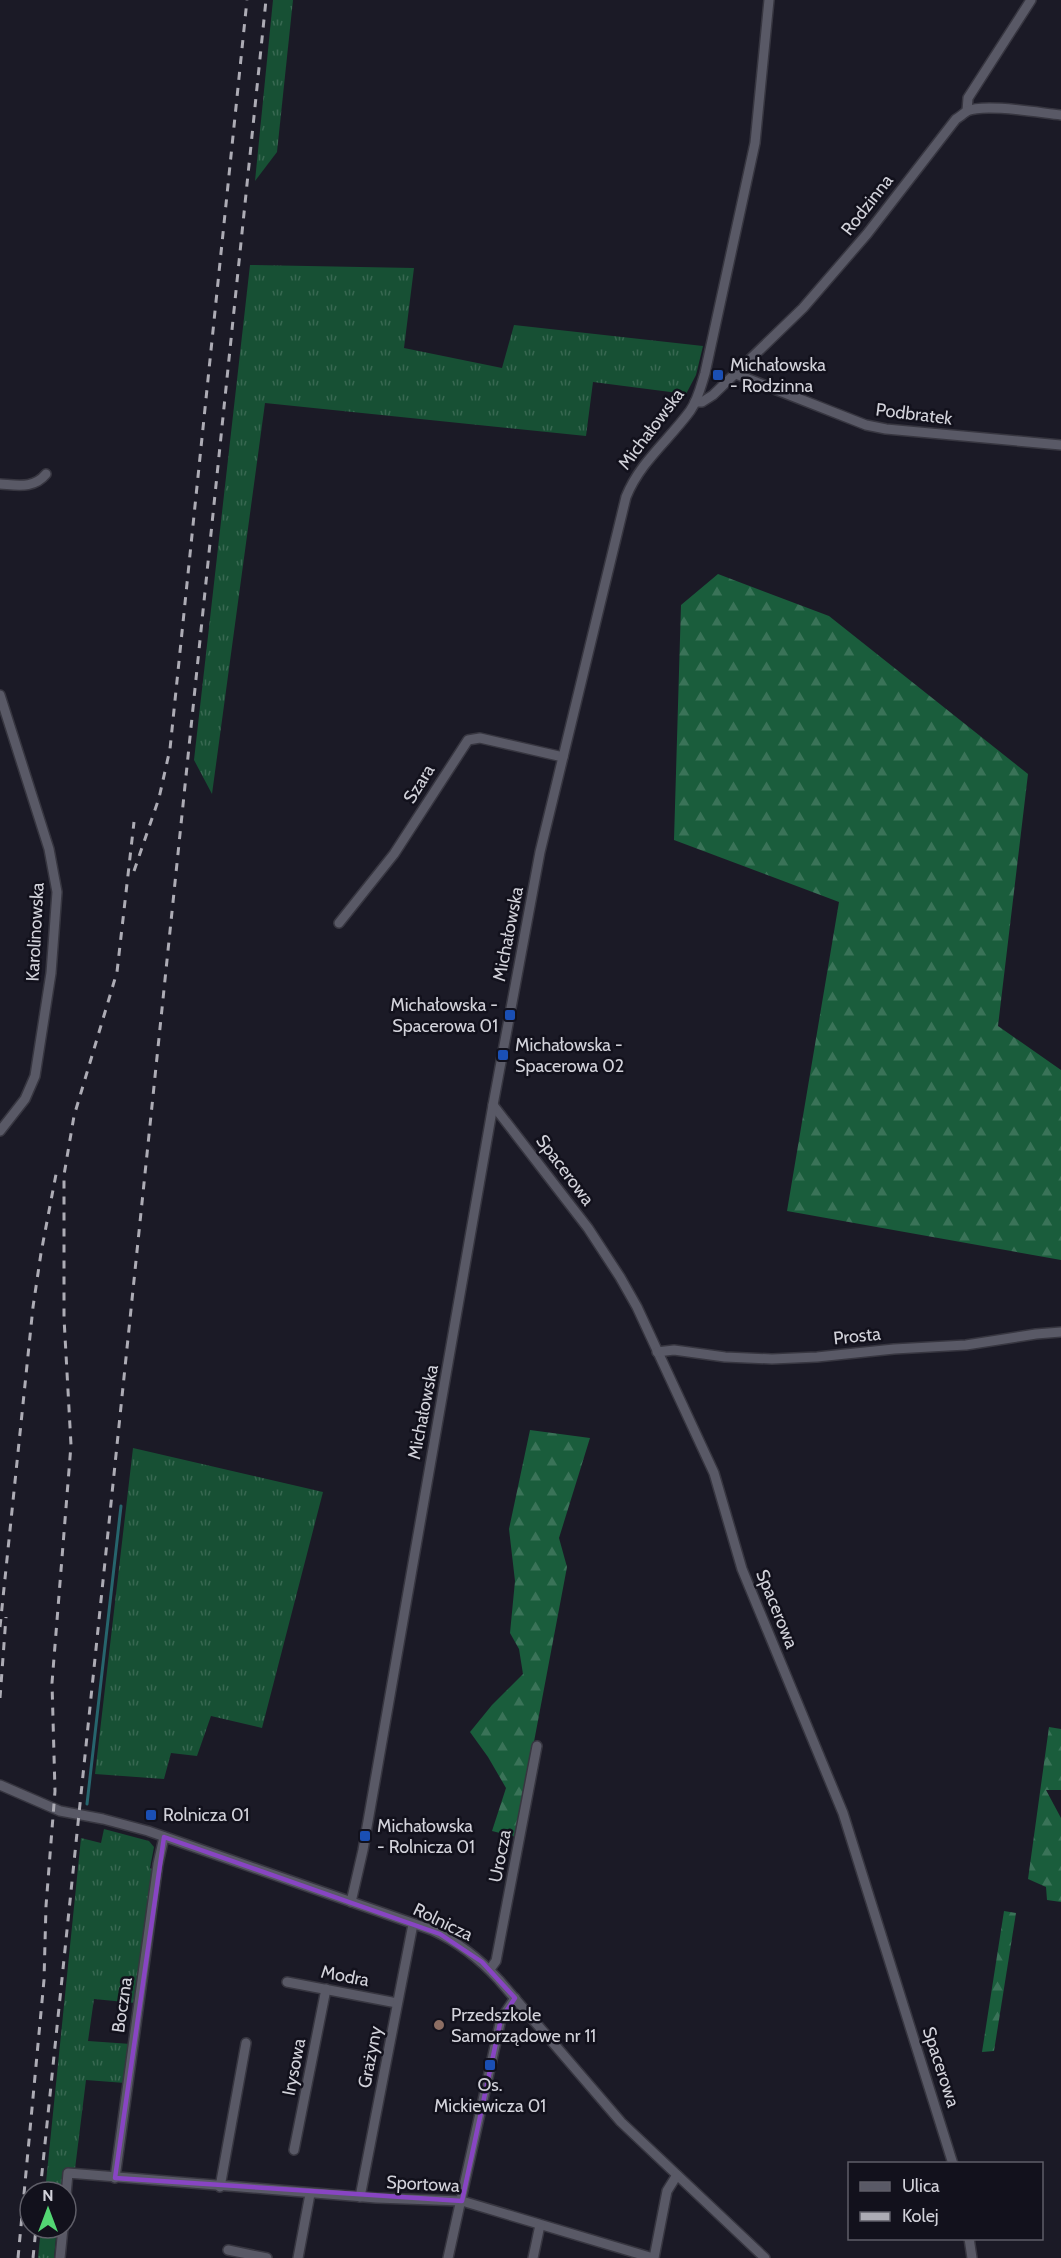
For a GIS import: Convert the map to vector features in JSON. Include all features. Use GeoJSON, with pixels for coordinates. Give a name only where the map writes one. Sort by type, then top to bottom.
{"type":"FeatureCollection","features":[{"type":"Feature","properties":{"kind":"street","name":"Michałowska"},"geometry":{"type":"LineString","coordinates":[[351,1902],[363,1850],[493,1105],[540,852],[626,497],[633,479],[644,463],[689,412],[695,402],[716,333],[755,143],[769,0]]}},
{"type":"Feature","properties":{"kind":"street","name":"Rodzinna"},"geometry":{"type":"LineString","coordinates":[[695,402],[702,402],[713,395],[736,374],[803,308],[867,234],[956,119],[967,111],[968,98],[1031,0]]}},
{"type":"Feature","properties":{"kind":"street"},"geometry":{"type":"LineString","coordinates":[[967,111],[978,108],[1061,115]]}},
{"type":"Feature","properties":{"kind":"street","name":"Podbratek"},"geometry":{"type":"LineString","coordinates":[[736,374],[866,425],[886,429],[1061,445]]}},
{"type":"Feature","properties":{"kind":"street"},"geometry":{"type":"LineString","coordinates":[[0,483],[31,485],[46,474]]}},
{"type":"Feature","properties":{"kind":"street","name":"Karolinowska"},"geometry":{"type":"LineString","coordinates":[[0,695],[49,849],[57,892],[51,973],[35,1076],[25,1099],[0,1131]]}},
{"type":"Feature","properties":{"kind":"street","name":"Szara"},"geometry":{"type":"LineString","coordinates":[[339,923],[394,854],[468,740],[480,738],[562,758]]}},
{"type":"Feature","properties":{"kind":"street","name":"Spacerowa"},"geometry":{"type":"LineString","coordinates":[[493,1105],[588,1228],[633,1300],[714,1473],[742,1569],[843,1813],[953,2162]]}},
{"type":"Feature","properties":{"kind":"street","name":"Prosta"},"geometry":{"type":"LineString","coordinates":[[657,1352],[668,1350],[735,1358],[806,1358],[894,1349],[966,1345],[1061,1332]]}},
{"type":"Feature","properties":{"kind":"street","name":"Urocza"},"geometry":{"type":"LineString","coordinates":[[490,1969],[496,1961],[537,1746]]}},
{"type":"Feature","properties":{"kind":"street","name":"Rolnicza"},"geometry":{"type":"LineString","coordinates":[[0,1785],[60,1811],[117,1822],[164,1837],[432,1930],[458,1944],[490,1969],[621,2122],[765,2258]]}},
{"type":"Feature","properties":{"kind":"street","name":"Boczna"},"geometry":{"type":"LineString","coordinates":[[116,2178],[158,1864],[164,1837]]}},
{"type":"Feature","properties":{"kind":"street","name":"Grażyny"},"geometry":{"type":"LineString","coordinates":[[360,2197],[413,1924]]}},
{"type":"Feature","properties":{"kind":"street","name":"Modra"},"geometry":{"type":"LineString","coordinates":[[287,1982],[397,2003]]}},
{"type":"Feature","properties":{"kind":"street","name":"Irysowa"},"geometry":{"type":"LineString","coordinates":[[294,2150],[326,1989]]}},
{"type":"Feature","properties":{"kind":"street"},"geometry":{"type":"LineString","coordinates":[[448,2258],[501,2019],[515,1998]]}},
{"type":"Feature","properties":{"kind":"street"},"geometry":{"type":"LineString","coordinates":[[220,2187],[246,2043]]}},
{"type":"Feature","properties":{"kind":"street","name":"Sportowa"},"geometry":{"type":"LineString","coordinates":[[67,2180],[68,2173],[310,2194],[462,2201],[654,2258]]}},
{"type":"Feature","properties":{"kind":"street"},"geometry":{"type":"LineString","coordinates":[[654,2258],[667,2191],[677,2175]]}},
{"type":"Feature","properties":{"kind":"street"},"geometry":{"type":"LineString","coordinates":[[298,2258],[310,2194]]}},
{"type":"Feature","properties":{"kind":"street"},"geometry":{"type":"LineString","coordinates":[[533,2258],[540,2225]]}},
{"type":"Feature","properties":{"kind":"street"},"geometry":{"type":"LineString","coordinates":[[60,2258],[62,2240]]}},
{"type":"Feature","properties":{"kind":"street"},"geometry":{"type":"LineString","coordinates":[[969,2240],[972,2258]]}},
{"type":"Feature","properties":{"kind":"street"},"geometry":{"type":"LineString","coordinates":[[228,2250],[267,2258]]}},
{"type":"Feature","properties":{"kind":"highlighted area"},"geometry":{"type":"Polygon","coordinates":[[[164,1837],[440,1934],[482,1962],[515,1998],[501,2019],[462,2201],[115,2178],[164,1837]]]}},
{"type":"Feature","properties":{"kind":"green space"},"geometry":{"type":"Polygon","coordinates":[[[273,0],[293,0],[277,152],[255,181],[273,0]]]}},
{"type":"Feature","properties":{"kind":"green space"},"geometry":{"type":"Polygon","coordinates":[[[250,265],[414,268],[404,348],[502,368],[514,325],[703,346],[696,375],[686,394],[593,382],[586,436],[265,403],[212,794],[194,760],[250,265]]]}},
{"type":"Feature","properties":{"kind":"green space"},"geometry":{"type":"Polygon","coordinates":[[[718,574],[829,616],[1028,774],[998,1026],[1061,1070],[1061,1260],[787,1211],[839,902],[674,840],[681,605],[718,574]]]}},
{"type":"Feature","properties":{"kind":"green space"},"geometry":{"type":"Polygon","coordinates":[[[530,1430],[590,1438],[559,1538],[567,1567],[516,1837],[492,1831],[506,1788],[470,1732],[492,1705],[523,1674],[519,1649],[510,1633],[515,1581],[509,1529],[530,1430]]]}},
{"type":"Feature","properties":{"kind":"green space"},"geometry":{"type":"Polygon","coordinates":[[[133,1448],[323,1492],[262,1728],[211,1716],[197,1756],[171,1753],[164,1779],[95,1774],[133,1448]]]}},
{"type":"Feature","properties":{"kind":"green space"},"geometry":{"type":"Polygon","coordinates":[[[1049,1727],[1061,1729],[1061,1790],[1046,1790],[1061,1818],[1061,1902],[1047,1900],[1046,1887],[1028,1879],[1049,1727]]]}},
{"type":"Feature","properties":{"kind":"green space"},"geometry":{"type":"Polygon","coordinates":[[[104,1829],[149,1841],[154,1847],[150,1868],[154,1870],[135,2003],[94,1999],[88,2041],[131,2044],[125,2083],[86,2080],[75,2169],[63,2170],[62,2180],[46,2180],[81,1838],[101,1843],[104,1829]]]}},
{"type":"Feature","properties":{"kind":"green space"},"geometry":{"type":"Polygon","coordinates":[[[1004,1911],[1016,1913],[994,2051],[982,2052],[1004,1911]]]}},
{"type":"Feature","properties":{"kind":"green space"},"geometry":{"type":"Polygon","coordinates":[[[40,2240],[56,2240],[54,2258],[38,2258],[40,2240]]]}},
{"type":"Feature","properties":{"kind":"waterway"},"geometry":{"type":"LineString","coordinates":[[87,1804],[121,1506]]}},
{"type":"Feature","properties":{"kind":"railway"},"geometry":{"type":"LineString","coordinates":[[134,871],[159,798],[170,749],[247,0]]}},
{"type":"Feature","properties":{"kind":"railway"},"geometry":{"type":"LineString","coordinates":[[41,2180],[266,0]]}},
{"type":"Feature","properties":{"kind":"railway"},"geometry":{"type":"LineString","coordinates":[[18,2258],[44,1980],[46,1906],[55,1791],[52,1683],[71,1445],[64,1318],[64,1175],[74,1116],[117,972],[134,822]]}},
{"type":"Feature","properties":{"kind":"railway"},"geometry":{"type":"LineString","coordinates":[[0,1627],[33,1307],[57,1169]]}},
{"type":"Feature","properties":{"kind":"railway"},"geometry":{"type":"LineString","coordinates":[[0,1698],[6,1617]]}},
{"type":"Feature","properties":{"kind":"railway"},"geometry":{"type":"LineString","coordinates":[[33,2258],[35,2240]]}},
{"type":"Feature","properties":{"kind":"place","name":"Michałowska - Rodzinna"},"geometry":{"type":"Point","coordinates":[718,375]}},
{"type":"Feature","properties":{"kind":"place","name":"Michałowska - Spacerowa 01"},"geometry":{"type":"Point","coordinates":[510,1015]}},
{"type":"Feature","properties":{"kind":"place","name":"Michałowska - Spacerowa 02"},"geometry":{"type":"Point","coordinates":[503,1055]}},
{"type":"Feature","properties":{"kind":"place","name":"Rolnicza 01"},"geometry":{"type":"Point","coordinates":[151,1815]}},
{"type":"Feature","properties":{"kind":"place","name":"Michałowska - Rolnicza 01"},"geometry":{"type":"Point","coordinates":[365,1836]}},
{"type":"Feature","properties":{"kind":"place","name":"Przedszkole Samorządowe nr 11"},"geometry":{"type":"Point","coordinates":[439,2025]}},
{"type":"Feature","properties":{"kind":"place","name":"Os. Mickiewicza 01"},"geometry":{"type":"Point","coordinates":[490,2065]}}]}
